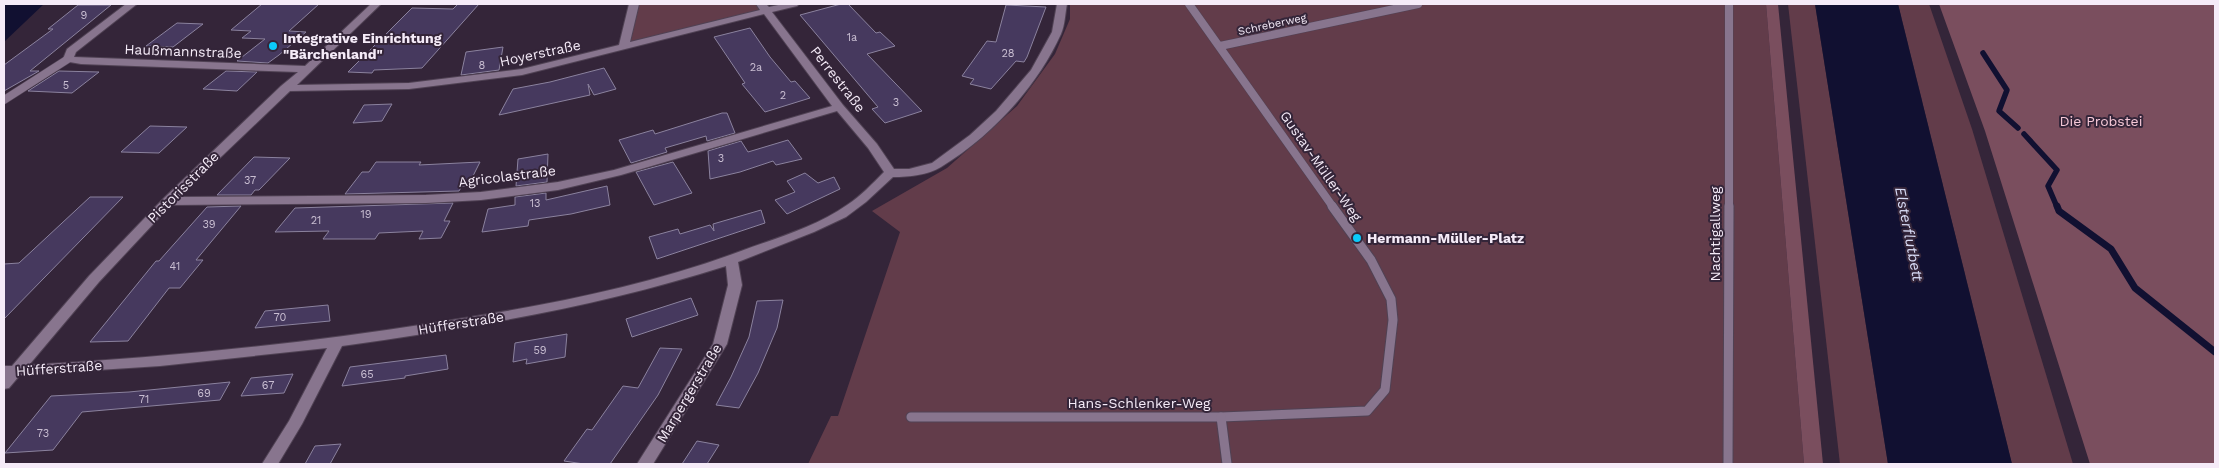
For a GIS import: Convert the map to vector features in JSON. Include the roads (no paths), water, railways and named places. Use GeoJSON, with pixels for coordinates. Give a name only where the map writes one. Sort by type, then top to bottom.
{"type":"FeatureCollection","features":[{"type":"Feature","properties":{"kind":"street"},"geometry":{"type":"LineString","coordinates":[[70,55],[132,4]]}},
{"type":"Feature","properties":{"kind":"street","name":"Pistorisstraße"},"geometry":{"type":"LineString","coordinates":[[4,384],[10,371],[168,201],[285,88],[376,4]]}},
{"type":"Feature","properties":{"kind":"street"},"geometry":{"type":"LineString","coordinates":[[623,48],[634,4]]}},
{"type":"Feature","properties":{"kind":"street","name":"Hoyerstraße"},"geometry":{"type":"LineString","coordinates":[[285,88],[371,88],[466,80],[522,72],[623,48],[764,8],[794,4]]}},
{"type":"Feature","properties":{"kind":"street"},"geometry":{"type":"LineString","coordinates":[[890,173],[910,173],[936,165],[974,137],[1000,113],[1036,72],[1057,32],[1062,4]]}},
{"type":"Feature","properties":{"kind":"street","name":"Perrestraße"},"geometry":{"type":"LineString","coordinates":[[764,8],[839,107],[873,146],[890,173]]}},
{"type":"Feature","properties":{"kind":"street","name":"Haußmannstraße"},"geometry":{"type":"LineString","coordinates":[[70,55],[81,62],[306,69]]}},
{"type":"Feature","properties":{"kind":"street","name":"Agricolastraße"},"geometry":{"type":"LineString","coordinates":[[168,201],[426,199],[481,196],[558,186],[617,173],[839,107]]}},
{"type":"Feature","properties":{"kind":"street","name":"Hüfferstraße"},"geometry":{"type":"LineString","coordinates":[[10,371],[180,359],[337,342],[510,316],[610,296],[731,260],[809,228],[853,207],[890,173]]}},
{"type":"Feature","properties":{"kind":"street","name":"Marpergerstraße"},"geometry":{"type":"LineString","coordinates":[[645,464],[720,344],[735,285],[731,260]]}},
{"type":"Feature","properties":{"kind":"street"},"geometry":{"type":"LineString","coordinates":[[270,464],[295,424],[337,342]]}},
{"type":"Feature","properties":{"kind":"lane","name":"Gustav-Müller-Weg"},"geometry":{"type":"LineString","coordinates":[[1189,4],[1371,260],[1391,299],[1393,320],[1385,390],[1367,411]]}},
{"type":"Feature","properties":{"kind":"lane","name":"Schreberweg"},"geometry":{"type":"LineString","coordinates":[[1220,46],[1418,4]]}},
{"type":"Feature","properties":{"kind":"lane","name":"Nachtigallweg"},"geometry":{"type":"LineString","coordinates":[[1728,464],[1729,4]]}},
{"type":"Feature","properties":{"kind":"lane"},"geometry":{"type":"LineString","coordinates":[[4,100],[70,55]]}},
{"type":"Feature","properties":{"kind":"lane","name":"Hans-Schlenker-Weg"},"geometry":{"type":"LineString","coordinates":[[911,417],[1222,417],[1367,411]]}},
{"type":"Feature","properties":{"kind":"lane"},"geometry":{"type":"LineString","coordinates":[[1222,417],[1226,464]]}},
{"type":"Feature","properties":{"kind":"water"},"geometry":{"type":"Polygon","coordinates":[[[4,4],[44,4],[4,42],[4,4]]]}},
{"type":"Feature","properties":{"kind":"water","name":"Elsterflutbett"},"geometry":{"type":"Polygon","coordinates":[[[1815,4],[1898,4],[2012,464],[1888,464],[1815,4]]]}},
{"type":"Feature","properties":{"kind":"waterway"},"geometry":{"type":"LineString","coordinates":[[1983,53],[2007,90],[1999,111],[2018,128]]}},
{"type":"Feature","properties":{"kind":"waterway"},"geometry":{"type":"LineString","coordinates":[[2024,134],[2057,170],[2048,186],[2057,207]]}},
{"type":"Feature","properties":{"kind":"waterway"},"geometry":{"type":"LineString","coordinates":[[2057,206],[2059,211],[2111,249],[2135,288],[2215,352]]}},
{"type":"Feature","properties":{"kind":"place","name":"Integrative Einrichtung \"Bärchenland\""},"geometry":{"type":"Point","coordinates":[273,46]}},
{"type":"Feature","properties":{"kind":"place","name":"Hermann-Müller-Platz"},"geometry":{"type":"Point","coordinates":[1357,238]}},
{"type":"Feature","properties":{"kind":"park label","name":"Die Probstei"},"geometry":{"type":"Point","coordinates":[2101,121]}}]}
